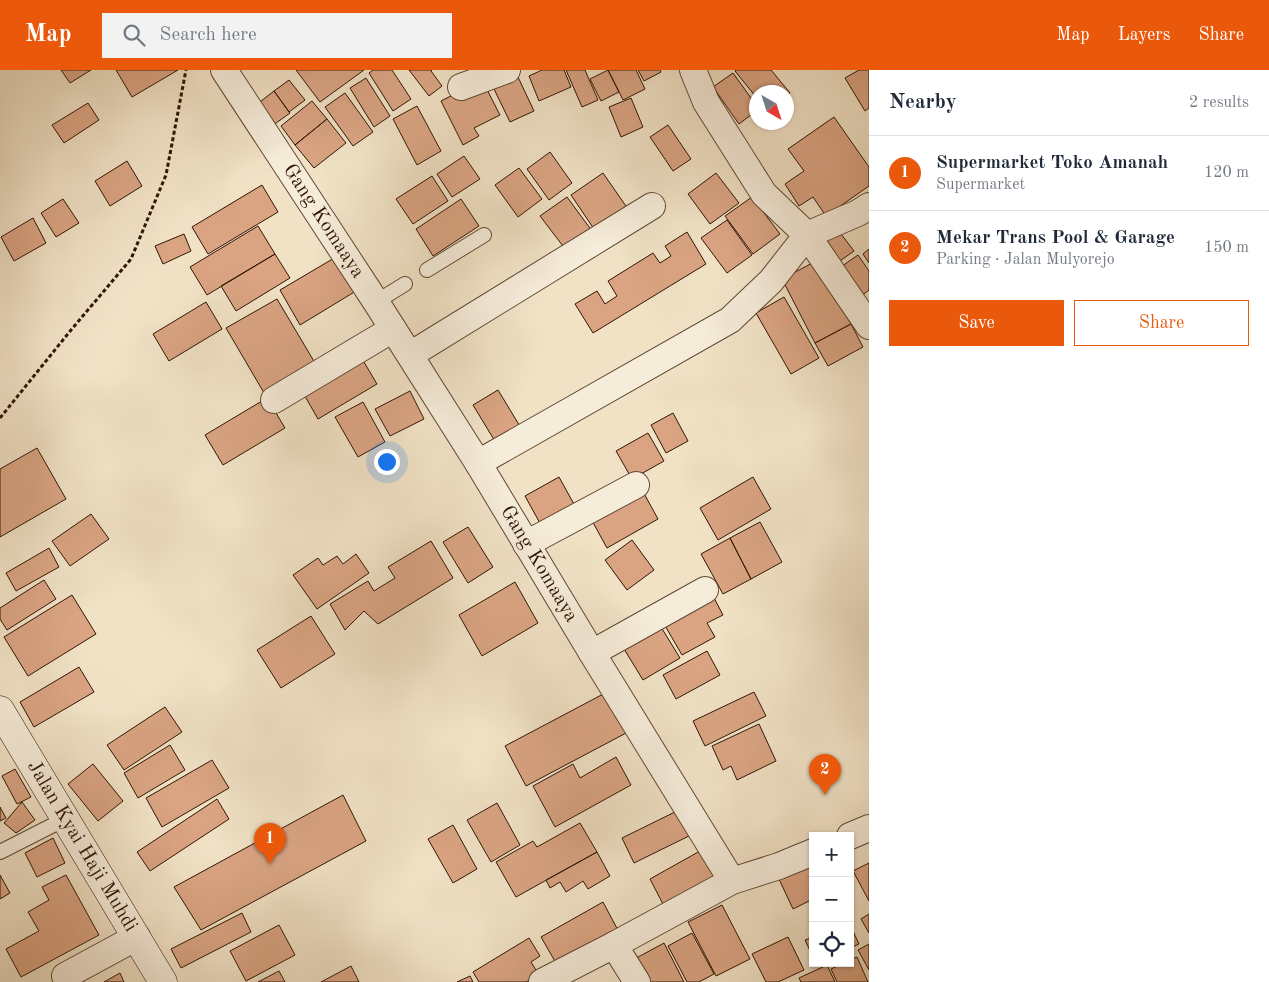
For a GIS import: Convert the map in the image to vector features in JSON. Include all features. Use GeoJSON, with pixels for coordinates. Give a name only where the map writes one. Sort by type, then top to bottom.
{"type":"FeatureCollection","features":[{"type":"Feature","properties":{"kind":"street","name":"Gang Komaaya"},"geometry":{"type":"LineString","coordinates":[[224,70],[376,302],[478,463],[732,881]]}},
{"type":"Feature","properties":{"kind":"street"},"geometry":{"type":"LineString","coordinates":[[461,87],[507,70]]}},
{"type":"Feature","properties":{"kind":"street"},"geometry":{"type":"LineString","coordinates":[[693,70],[706,102],[764,194],[807,235],[869,326]]}},
{"type":"Feature","properties":{"kind":"street"},"geometry":{"type":"LineString","coordinates":[[410,355],[652,206]]}},
{"type":"Feature","properties":{"kind":"street"},"geometry":{"type":"LineString","coordinates":[[478,463],[730,320],[771,281],[807,235],[858,213],[869,206]]}},
{"type":"Feature","properties":{"kind":"street"},"geometry":{"type":"LineString","coordinates":[[274,400],[393,329]]}},
{"type":"Feature","properties":{"kind":"street"},"geometry":{"type":"LineString","coordinates":[[526,544],[636,484]]}},
{"type":"Feature","properties":{"kind":"street"},"geometry":{"type":"LineString","coordinates":[[592,653],[705,590]]}},
{"type":"Feature","properties":{"kind":"street","name":"Jalan Kyai Haji Muhdi"},"geometry":{"type":"LineString","coordinates":[[0,710],[7,738],[65,819],[163,982]]}},
{"type":"Feature","properties":{"kind":"street"},"geometry":{"type":"LineString","coordinates":[[854,834],[869,828]]}},
{"type":"Feature","properties":{"kind":"street"},"geometry":{"type":"LineString","coordinates":[[542,982],[732,881],[779,866],[809,854]]}},
{"type":"Feature","properties":{"kind":"street"},"geometry":{"type":"LineString","coordinates":[[65,976],[136,938]]}},
{"type":"Feature","properties":{"kind":"street"},"geometry":{"type":"LineString","coordinates":[[614,945],[637,982]]}},
{"type":"Feature","properties":{"kind":"lane"},"geometry":{"type":"LineString","coordinates":[[427,270],[484,235]]}},
{"type":"Feature","properties":{"kind":"lane"},"geometry":{"type":"LineString","coordinates":[[376,302],[405,284]]}},
{"type":"Feature","properties":{"kind":"lane"},"geometry":{"type":"LineString","coordinates":[[0,852],[65,819]]}},
{"type":"Feature","properties":{"kind":"path"},"geometry":{"type":"LineString","coordinates":[[0,418],[131,259],[166,175],[186,70]]}},
{"type":"Feature","properties":{"kind":"building"},"geometry":{"type":"Polygon","coordinates":[[[61,70],[91,70],[70,83],[61,70]]]}},
{"type":"Feature","properties":{"kind":"building"},"geometry":{"type":"Polygon","coordinates":[[[116,70],[178,70],[132,97],[116,70]]]}},
{"type":"Feature","properties":{"kind":"building"},"geometry":{"type":"Polygon","coordinates":[[[296,70],[364,70],[320,102],[296,70]]]}},
{"type":"Feature","properties":{"kind":"building"},"geometry":{"type":"Polygon","coordinates":[[[373,70],[392,70],[411,99],[393,111],[369,73],[373,70]]]}},
{"type":"Feature","properties":{"kind":"building"},"geometry":{"type":"Polygon","coordinates":[[[409,70],[432,70],[442,86],[429,96],[409,70]]]}},
{"type":"Feature","properties":{"kind":"building"},"geometry":{"type":"Polygon","coordinates":[[[542,70],[564,70],[571,87],[539,101],[529,76],[542,70]]]}},
{"type":"Feature","properties":{"kind":"building"},"geometry":{"type":"Polygon","coordinates":[[[566,70],[585,70],[598,100],[582,107],[566,70]]]}},
{"type":"Feature","properties":{"kind":"building"},"geometry":{"type":"Polygon","coordinates":[[[608,70],[636,70],[645,89],[623,100],[608,70]]]}},
{"type":"Feature","properties":{"kind":"building"},"geometry":{"type":"Polygon","coordinates":[[[608,70],[619,92],[601,101],[590,79],[608,70]]]}},
{"type":"Feature","properties":{"kind":"building"},"geometry":{"type":"Polygon","coordinates":[[[638,70],[660,70],[661,72],[644,81],[638,70]]]}},
{"type":"Feature","properties":{"kind":"building"},"geometry":{"type":"Polygon","coordinates":[[[771,70],[783,85],[749,85],[749,88],[735,71],[771,70]]]}},
{"type":"Feature","properties":{"kind":"building"},"geometry":{"type":"Polygon","coordinates":[[[859,70],[869,70],[869,108],[865,111],[845,78],[859,70]]]}},
{"type":"Feature","properties":{"kind":"building"},"geometry":{"type":"Polygon","coordinates":[[[733,73],[749,95],[749,116],[739,124],[713,87],[733,73]]]}},
{"type":"Feature","properties":{"kind":"building"},"geometry":{"type":"Polygon","coordinates":[[[518,77],[534,111],[510,122],[494,89],[518,77]]]}},
{"type":"Feature","properties":{"kind":"building"},"geometry":{"type":"Polygon","coordinates":[[[366,78],[390,116],[374,127],[350,88],[366,78]]]}},
{"type":"Feature","properties":{"kind":"building"},"geometry":{"type":"Polygon","coordinates":[[[289,80],[305,100],[289,112],[274,91],[289,80]]]}},
{"type":"Feature","properties":{"kind":"building"},"geometry":{"type":"Polygon","coordinates":[[[482,80],[500,115],[474,128],[479,136],[463,145],[441,101],[482,80]]]}},
{"type":"Feature","properties":{"kind":"building"},"geometry":{"type":"Polygon","coordinates":[[[274,91],[290,113],[272,126],[256,105],[274,91]]]}},
{"type":"Feature","properties":{"kind":"building"},"geometry":{"type":"Polygon","coordinates":[[[345,93],[373,132],[353,146],[325,107],[345,93]]]}},
{"type":"Feature","properties":{"kind":"building"},"geometry":{"type":"Polygon","coordinates":[[[631,98],[643,127],[621,137],[609,107],[631,98]]]}},
{"type":"Feature","properties":{"kind":"building"},"geometry":{"type":"Polygon","coordinates":[[[312,101],[327,119],[295,145],[281,126],[312,101]]]}},
{"type":"Feature","properties":{"kind":"building"},"geometry":{"type":"Polygon","coordinates":[[[88,103],[99,120],[64,143],[52,125],[88,103]]]}},
{"type":"Feature","properties":{"kind":"building"},"geometry":{"type":"Polygon","coordinates":[[[417,106],[441,151],[417,165],[393,119],[417,106]]]}},
{"type":"Feature","properties":{"kind":"building"},"geometry":{"type":"Polygon","coordinates":[[[834,117],[869,167],[869,186],[826,216],[813,197],[799,206],[785,184],[804,171],[788,149],[834,117]]]}},
{"type":"Feature","properties":{"kind":"building"},"geometry":{"type":"Polygon","coordinates":[[[327,119],[346,143],[314,168],[295,145],[327,119]]]}},
{"type":"Feature","properties":{"kind":"building"},"geometry":{"type":"Polygon","coordinates":[[[668,125],[691,159],[673,171],[650,137],[668,125]]]}},
{"type":"Feature","properties":{"kind":"building"},"geometry":{"type":"Polygon","coordinates":[[[550,152],[572,183],[549,200],[527,169],[550,152]]]}},
{"type":"Feature","properties":{"kind":"building"},"geometry":{"type":"Polygon","coordinates":[[[464,156],[480,179],[452,197],[437,174],[464,156]]]}},
{"type":"Feature","properties":{"kind":"building"},"geometry":{"type":"Polygon","coordinates":[[[127,161],[142,186],[110,206],[95,181],[127,161]]]}},
{"type":"Feature","properties":{"kind":"building"},"geometry":{"type":"Polygon","coordinates":[[[519,168],[542,199],[518,217],[495,185],[519,168]]]}},
{"type":"Feature","properties":{"kind":"building"},"geometry":{"type":"Polygon","coordinates":[[[603,173],[628,209],[596,232],[571,195],[603,173]]]}},
{"type":"Feature","properties":{"kind":"building"},"geometry":{"type":"Polygon","coordinates":[[[716,173],[739,203],[710,224],[688,194],[716,173]]]}},
{"type":"Feature","properties":{"kind":"building"},"geometry":{"type":"Polygon","coordinates":[[[432,176],[448,201],[413,224],[396,199],[432,176]]]}},
{"type":"Feature","properties":{"kind":"building"},"geometry":{"type":"Polygon","coordinates":[[[262,185],[278,212],[208,254],[192,227],[262,185]]]}},
{"type":"Feature","properties":{"kind":"building"},"geometry":{"type":"Polygon","coordinates":[[[567,197],[592,231],[566,250],[540,216],[567,197]]]}},
{"type":"Feature","properties":{"kind":"building"},"geometry":{"type":"Polygon","coordinates":[[[752,197],[780,234],[753,254],[725,216],[752,197]]]}},
{"type":"Feature","properties":{"kind":"building"},"geometry":{"type":"Polygon","coordinates":[[[63,199],[79,223],[56,237],[41,213],[63,199]]]}},
{"type":"Feature","properties":{"kind":"building"},"geometry":{"type":"Polygon","coordinates":[[[461,199],[479,226],[433,256],[416,229],[461,199]]]}},
{"type":"Feature","properties":{"kind":"building"},"geometry":{"type":"Polygon","coordinates":[[[33,218],[46,243],[14,261],[1,237],[33,218]]]}},
{"type":"Feature","properties":{"kind":"building"},"geometry":{"type":"Polygon","coordinates":[[[727,220],[752,255],[727,273],[701,238],[727,220]]]}},
{"type":"Feature","properties":{"kind":"building"},"geometry":{"type":"Polygon","coordinates":[[[258,226],[275,254],[207,295],[190,267],[258,226]]]}},
{"type":"Feature","properties":{"kind":"building"},"geometry":{"type":"Polygon","coordinates":[[[838,230],[854,251],[837,263],[822,242],[838,230]]]}},
{"type":"Feature","properties":{"kind":"building"},"geometry":{"type":"Polygon","coordinates":[[[687,232],[706,264],[593,333],[575,304],[597,291],[605,304],[617,296],[608,281],[653,253],[660,263],[671,256],[665,246],[687,232]]]}},
{"type":"Feature","properties":{"kind":"building"},"geometry":{"type":"Polygon","coordinates":[[[184,234],[191,251],[163,264],[155,246],[184,234]]]}},
{"type":"Feature","properties":{"kind":"building"},"geometry":{"type":"Polygon","coordinates":[[[869,249],[869,263],[863,254],[869,249]]]}},
{"type":"Feature","properties":{"kind":"building"},"geometry":{"type":"Polygon","coordinates":[[[275,254],[290,278],[236,311],[221,286],[275,254]]]}},
{"type":"Feature","properties":{"kind":"building"},"geometry":{"type":"Polygon","coordinates":[[[858,255],[869,271],[869,290],[856,300],[835,271],[858,255]]]}},
{"type":"Feature","properties":{"kind":"building"},"geometry":{"type":"Polygon","coordinates":[[[336,257],[356,291],[300,325],[280,290],[336,257]]]}},
{"type":"Feature","properties":{"kind":"building"},"geometry":{"type":"Polygon","coordinates":[[[818,260],[851,324],[815,343],[782,279],[818,260]]]}},
{"type":"Feature","properties":{"kind":"building"},"geometry":{"type":"Polygon","coordinates":[[[784,297],[819,358],[791,374],[756,313],[784,297]]]}},
{"type":"Feature","properties":{"kind":"building"},"geometry":{"type":"Polygon","coordinates":[[[277,299],[318,368],[267,398],[226,328],[277,299]]]}},
{"type":"Feature","properties":{"kind":"building"},"geometry":{"type":"Polygon","coordinates":[[[206,302],[222,329],[169,361],[153,334],[206,302]]]}},
{"type":"Feature","properties":{"kind":"building"},"geometry":{"type":"Polygon","coordinates":[[[851,324],[863,347],[828,366],[815,343],[851,324]]]}},
{"type":"Feature","properties":{"kind":"building"},"geometry":{"type":"Polygon","coordinates":[[[361,357],[377,384],[318,419],[302,391],[361,357]]]}},
{"type":"Feature","properties":{"kind":"building"},"geometry":{"type":"Polygon","coordinates":[[[498,390],[521,428],[496,443],[473,405],[498,390]]]}},
{"type":"Feature","properties":{"kind":"building"},"geometry":{"type":"Polygon","coordinates":[[[410,391],[424,419],[390,436],[375,409],[410,391]]]}},
{"type":"Feature","properties":{"kind":"building"},"geometry":{"type":"Polygon","coordinates":[[[267,398],[285,428],[223,465],[205,435],[267,398]]]}},
{"type":"Feature","properties":{"kind":"building"},"geometry":{"type":"Polygon","coordinates":[[[363,402],[385,442],[358,457],[335,417],[363,402]]]}},
{"type":"Feature","properties":{"kind":"building"},"geometry":{"type":"Polygon","coordinates":[[[673,413],[688,441],[666,453],[651,425],[673,413]]]}},
{"type":"Feature","properties":{"kind":"building"},"geometry":{"type":"Polygon","coordinates":[[[648,433],[664,461],[632,479],[616,451],[648,433]]]}},
{"type":"Feature","properties":{"kind":"building"},"geometry":{"type":"Polygon","coordinates":[[[37,448],[66,499],[0,537],[0,469],[37,448]]]}},
{"type":"Feature","properties":{"kind":"building"},"geometry":{"type":"Polygon","coordinates":[[[559,477],[575,506],[541,525],[525,496],[559,477]]]}},
{"type":"Feature","properties":{"kind":"building"},"geometry":{"type":"Polygon","coordinates":[[[753,477],[771,509],[718,540],[700,508],[753,477]]]}},
{"type":"Feature","properties":{"kind":"building"},"geometry":{"type":"Polygon","coordinates":[[[641,488],[658,519],[607,548],[590,517],[641,488]]]}},
{"type":"Feature","properties":{"kind":"building"},"geometry":{"type":"Polygon","coordinates":[[[91,514],[109,539],[70,566],[52,541],[91,514]]]}},
{"type":"Feature","properties":{"kind":"building"},"geometry":{"type":"Polygon","coordinates":[[[760,522],[782,562],[751,579],[730,538],[760,522]]]}},
{"type":"Feature","properties":{"kind":"building"},"geometry":{"type":"Polygon","coordinates":[[[468,527],[493,567],[468,583],[443,542],[468,527]]]}},
{"type":"Feature","properties":{"kind":"building"},"geometry":{"type":"Polygon","coordinates":[[[730,538],[751,579],[723,594],[701,554],[730,538]]]}},
{"type":"Feature","properties":{"kind":"building"},"geometry":{"type":"Polygon","coordinates":[[[632,540],[654,570],[627,590],[605,560],[632,540]]]}},
{"type":"Feature","properties":{"kind":"building"},"geometry":{"type":"Polygon","coordinates":[[[431,541],[453,578],[378,624],[364,611],[345,630],[330,604],[368,581],[374,591],[395,578],[388,567],[431,541]]]}},
{"type":"Feature","properties":{"kind":"building"},"geometry":{"type":"Polygon","coordinates":[[[49,548],[59,567],[16,591],[6,573],[49,548]]]}},
{"type":"Feature","properties":{"kind":"building"},"geometry":{"type":"Polygon","coordinates":[[[356,554],[369,573],[317,609],[293,575],[318,558],[323,565],[337,556],[343,564],[356,554]]]}},
{"type":"Feature","properties":{"kind":"building"},"geometry":{"type":"Polygon","coordinates":[[[44,580],[56,599],[7,630],[0,619],[0,608],[44,580]]]}},
{"type":"Feature","properties":{"kind":"building"},"geometry":{"type":"Polygon","coordinates":[[[515,582],[538,623],[482,656],[459,615],[515,582]]]}},
{"type":"Feature","properties":{"kind":"building"},"geometry":{"type":"Polygon","coordinates":[[[72,595],[96,634],[28,676],[4,637],[72,595]]]}},
{"type":"Feature","properties":{"kind":"building"},"geometry":{"type":"Polygon","coordinates":[[[713,596],[723,615],[707,623],[715,637],[682,655],[664,624],[713,596]]]}},
{"type":"Feature","properties":{"kind":"building"},"geometry":{"type":"Polygon","coordinates":[[[311,616],[335,654],[281,688],[257,650],[311,616]]]}},
{"type":"Feature","properties":{"kind":"building"},"geometry":{"type":"Polygon","coordinates":[[[661,627],[680,658],[643,680],[624,649],[661,627]]]}},
{"type":"Feature","properties":{"kind":"building"},"geometry":{"type":"Polygon","coordinates":[[[707,651],[720,675],[676,699],[663,675],[707,651]]]}},
{"type":"Feature","properties":{"kind":"building"},"geometry":{"type":"Polygon","coordinates":[[[79,667],[94,692],[34,727],[20,702],[79,667]]]}},
{"type":"Feature","properties":{"kind":"building"},"geometry":{"type":"Polygon","coordinates":[[[607,692],[628,732],[526,786],[505,746],[607,692]]]}},
{"type":"Feature","properties":{"kind":"building"},"geometry":{"type":"Polygon","coordinates":[[[754,692],[766,716],[705,746],[693,721],[754,692]]]}},
{"type":"Feature","properties":{"kind":"building"},"geometry":{"type":"Polygon","coordinates":[[[165,707],[182,732],[124,770],[107,745],[165,707]]]}},
{"type":"Feature","properties":{"kind":"building"},"geometry":{"type":"Polygon","coordinates":[[[759,724],[776,761],[737,780],[731,766],[723,770],[712,746],[759,724]]]}},
{"type":"Feature","properties":{"kind":"building"},"geometry":{"type":"Polygon","coordinates":[[[170,745],[185,770],[138,798],[124,773],[170,745]]]}},
{"type":"Feature","properties":{"kind":"building"},"geometry":{"type":"Polygon","coordinates":[[[616,757],[631,785],[555,827],[533,786],[573,764],[580,778],[616,757]]]}},
{"type":"Feature","properties":{"kind":"building"},"geometry":{"type":"Polygon","coordinates":[[[212,760],[229,788],[162,827],[146,798],[212,760]]]}},
{"type":"Feature","properties":{"kind":"building"},"geometry":{"type":"Polygon","coordinates":[[[93,764],[123,801],[98,821],[68,784],[93,764]]]}},
{"type":"Feature","properties":{"kind":"building"},"geometry":{"type":"Polygon","coordinates":[[[15,769],[31,797],[17,804],[2,776],[15,769]]]}},
{"type":"Feature","properties":{"kind":"building"},"geometry":{"type":"Polygon","coordinates":[[[343,795],[366,841],[201,930],[174,887],[343,795]]]}},
{"type":"Feature","properties":{"kind":"building"},"geometry":{"type":"Polygon","coordinates":[[[217,799],[229,819],[150,871],[137,852],[217,799]]]}},
{"type":"Feature","properties":{"kind":"building"},"geometry":{"type":"Polygon","coordinates":[[[22,802],[35,820],[16,833],[4,823],[22,802]]]}},
{"type":"Feature","properties":{"kind":"building"},"geometry":{"type":"Polygon","coordinates":[[[497,803],[520,845],[491,862],[467,820],[497,803]]]}},
{"type":"Feature","properties":{"kind":"building"},"geometry":{"type":"Polygon","coordinates":[[[0,807],[6,818],[0,821],[0,807]]]}},
{"type":"Feature","properties":{"kind":"building"},"geometry":{"type":"Polygon","coordinates":[[[681,809],[693,834],[634,863],[622,838],[681,809]]]}},
{"type":"Feature","properties":{"kind":"building"},"geometry":{"type":"Polygon","coordinates":[[[580,823],[597,852],[516,897],[496,862],[533,841],[537,847],[580,823]]]}},
{"type":"Feature","properties":{"kind":"building"},"geometry":{"type":"Polygon","coordinates":[[[453,825],[477,869],[453,883],[428,839],[453,825]]]}},
{"type":"Feature","properties":{"kind":"building"},"geometry":{"type":"Polygon","coordinates":[[[53,838],[65,863],[37,877],[25,853],[53,838]]]}},
{"type":"Feature","properties":{"kind":"building"},"geometry":{"type":"Polygon","coordinates":[[[700,851],[716,880],[665,908],[650,879],[700,851]]]}},
{"type":"Feature","properties":{"kind":"building"},"geometry":{"type":"Polygon","coordinates":[[[597,852],[610,876],[588,889],[583,881],[566,892],[560,882],[550,888],[546,880],[597,852]]]}},
{"type":"Feature","properties":{"kind":"building"},"geometry":{"type":"Polygon","coordinates":[[[809,862],[809,901],[793,909],[778,877],[809,862]]]}},
{"type":"Feature","properties":{"kind":"building"},"geometry":{"type":"Polygon","coordinates":[[[869,863],[869,901],[854,873],[854,870],[869,863]]]}},
{"type":"Feature","properties":{"kind":"building"},"geometry":{"type":"Polygon","coordinates":[[[0,875],[10,893],[0,899],[0,875]]]}},
{"type":"Feature","properties":{"kind":"building"},"geometry":{"type":"Polygon","coordinates":[[[66,875],[99,935],[21,977],[6,949],[39,931],[28,912],[49,900],[42,887],[66,875]]]}},
{"type":"Feature","properties":{"kind":"building"},"geometry":{"type":"Polygon","coordinates":[[[603,902],[621,936],[560,970],[541,937],[603,902]]]}},
{"type":"Feature","properties":{"kind":"building"},"geometry":{"type":"Polygon","coordinates":[[[722,905],[750,959],[716,976],[688,922],[722,905]]]}},
{"type":"Feature","properties":{"kind":"building"},"geometry":{"type":"Polygon","coordinates":[[[242,913],[251,932],[181,968],[171,949],[242,913]]]}},
{"type":"Feature","properties":{"kind":"building"},"geometry":{"type":"Polygon","coordinates":[[[869,914],[869,933],[861,919],[869,914]]]}},
{"type":"Feature","properties":{"kind":"building"},"geometry":{"type":"Polygon","coordinates":[[[279,925],[295,955],[246,981],[230,951],[279,925]]]}},
{"type":"Feature","properties":{"kind":"building"},"geometry":{"type":"Polygon","coordinates":[[[692,933],[714,974],[699,982],[687,982],[668,946],[692,933]]]}},
{"type":"Feature","properties":{"kind":"building"},"geometry":{"type":"Polygon","coordinates":[[[854,933],[859,944],[854,946],[854,933]]]}},
{"type":"Feature","properties":{"kind":"building"},"geometry":{"type":"Polygon","coordinates":[[[788,937],[804,970],[778,982],[766,982],[752,954],[788,937]]]}},
{"type":"Feature","properties":{"kind":"building"},"geometry":{"type":"Polygon","coordinates":[[[529,938],[540,956],[531,962],[539,975],[526,982],[479,982],[473,972],[529,938]]]}},
{"type":"Feature","properties":{"kind":"building"},"geometry":{"type":"Polygon","coordinates":[[[809,938],[809,948],[805,940],[809,938]]]}},
{"type":"Feature","properties":{"kind":"building"},"geometry":{"type":"Polygon","coordinates":[[[664,943],[684,982],[642,982],[629,962],[664,943]]]}},
{"type":"Feature","properties":{"kind":"building"},"geometry":{"type":"Polygon","coordinates":[[[869,944],[869,970],[858,950],[869,944]]]}},
{"type":"Feature","properties":{"kind":"building"},"geometry":{"type":"Polygon","coordinates":[[[857,957],[868,982],[837,982],[831,969],[835,967],[854,967],[854,958],[857,957]]]}},
{"type":"Feature","properties":{"kind":"building"},"geometry":{"type":"Polygon","coordinates":[[[351,966],[359,982],[321,982],[351,966]]]}},
{"type":"Feature","properties":{"kind":"building"},"geometry":{"type":"Polygon","coordinates":[[[823,967],[828,967],[835,982],[801,982],[799,978],[823,967]]]}},
{"type":"Feature","properties":{"kind":"building"},"geometry":{"type":"Polygon","coordinates":[[[279,971],[285,982],[258,982],[279,971]]]}},
{"type":"Feature","properties":{"kind":"building"},"geometry":{"type":"Polygon","coordinates":[[[120,973],[124,982],[104,982],[120,973]]]}},
{"type":"Feature","properties":{"kind":"building"},"geometry":{"type":"Polygon","coordinates":[[[470,976],[473,982],[457,982],[470,976]]]}},
{"type":"Feature","properties":{"kind":"place","name":"Mekar Trans Pool & Garage"},"geometry":{"type":"Point","coordinates":[825,795]}},
{"type":"Feature","properties":{"kind":"place","name":"Supermarket Toko Amanah"},"geometry":{"type":"Point","coordinates":[270,864]}}]}
